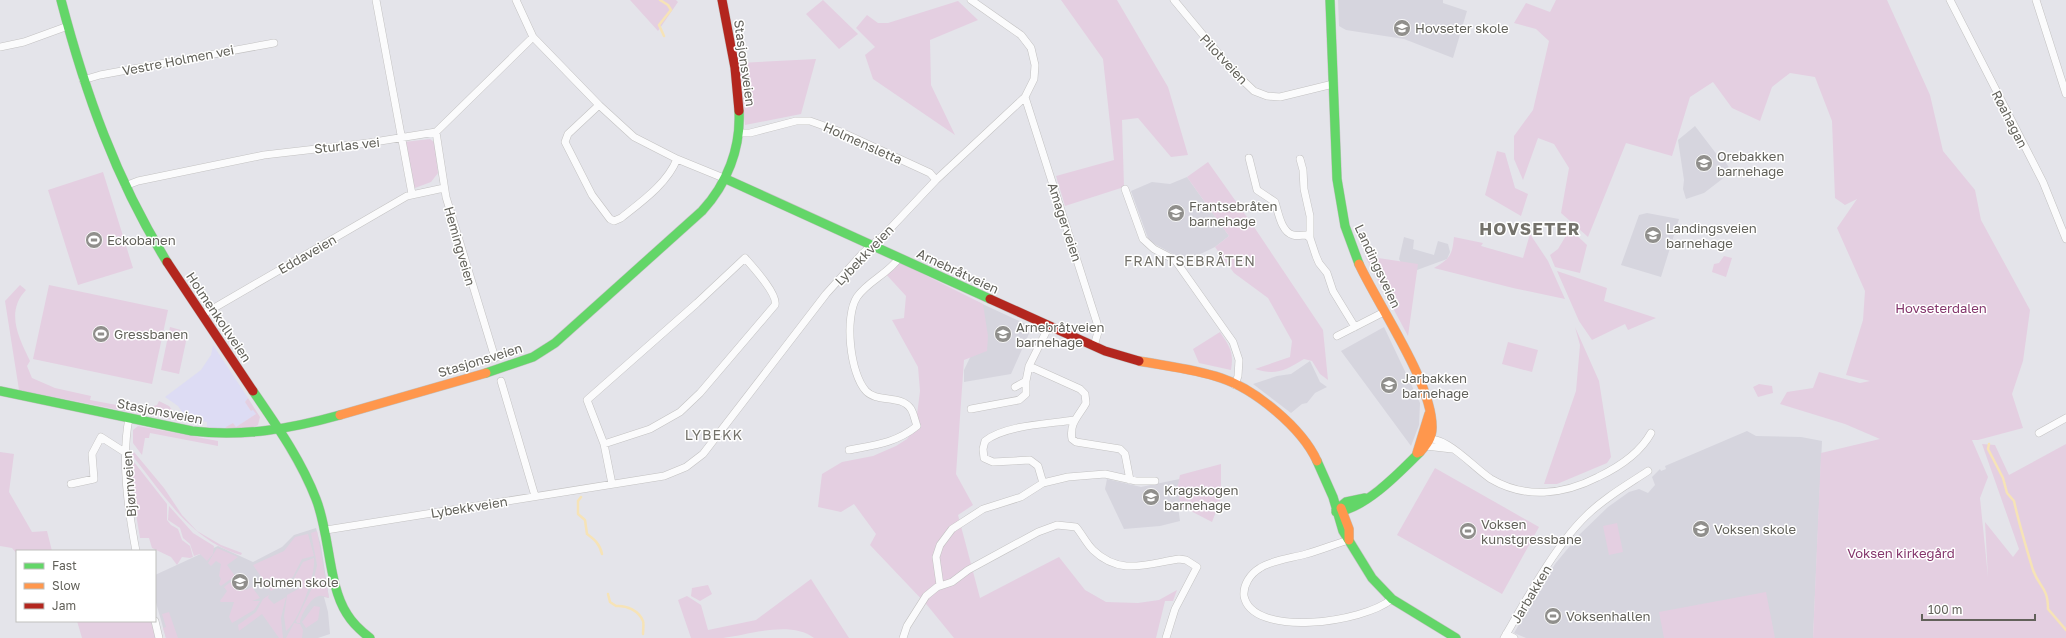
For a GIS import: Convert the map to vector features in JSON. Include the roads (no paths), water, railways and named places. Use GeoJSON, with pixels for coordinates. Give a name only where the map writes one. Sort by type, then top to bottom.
{"type":"FeatureCollection","features":[{"type":"Feature","properties":{"kind":"street","name":"Holmenkollveien"},"geometry":{"type":"LineString","coordinates":[[61,0],[83,80],[99,126],[125,186],[154,240],[202,315],[280,431],[309,481],[319,505],[326,530],[333,581],[340,602],[353,623],[370,638]]}},
{"type":"Feature","properties":{"kind":"street"},"geometry":{"type":"LineString","coordinates":[[376,0],[412,194]]}},
{"type":"Feature","properties":{"kind":"street","name":"Arnebråtveien"},"geometry":{"type":"LineString","coordinates":[[516,0],[533,37],[599,105],[641,142],[1094,346],[1132,359],[1205,374],[1236,384],[1268,405],[1292,426],[1315,457],[1333,498],[1349,529],[1349,540],[1367,571],[1392,599],[1456,638]]}},
{"type":"Feature","properties":{"kind":"street","name":"Stasjonsveien"},"geometry":{"type":"LineString","coordinates":[[0,390],[129,418],[212,434],[240,435],[280,431],[506,367],[540,353],[562,338],[687,226],[714,197],[726,179],[734,155],[738,133],[739,99],[722,0]]}},
{"type":"Feature","properties":{"kind":"street","name":"Lybekkveien"},"geometry":{"type":"LineString","coordinates":[[326,530],[664,476],[686,467],[703,454],[826,294],[936,180],[1025,97],[1034,79],[1035,65],[1031,48],[1021,35],[971,0]]}},
{"type":"Feature","properties":{"kind":"street","name":"Pilotveien"},"geometry":{"type":"LineString","coordinates":[[1174,0],[1233,71],[1254,90],[1267,96],[1280,97],[1333,84]]}},
{"type":"Feature","properties":{"kind":"street","name":"Landingsveien"},"geometry":{"type":"LineString","coordinates":[[1330,0],[1336,173],[1342,214],[1353,250],[1424,389],[1429,414],[1426,441]]}},
{"type":"Feature","properties":{"kind":"street","name":"Røahagan"},"geometry":{"type":"LineString","coordinates":[[1950,0],[2043,182],[2066,239]]}},
{"type":"Feature","properties":{"kind":"street"},"geometry":{"type":"LineString","coordinates":[[2036,0],[2066,94]]}},
{"type":"Feature","properties":{"kind":"street"},"geometry":{"type":"LineString","coordinates":[[0,47],[20,43],[68,26]]}},
{"type":"Feature","properties":{"kind":"street"},"geometry":{"type":"LineString","coordinates":[[436,132],[533,37]]}},
{"type":"Feature","properties":{"kind":"street","name":"Vestre Holmen vei"},"geometry":{"type":"LineString","coordinates":[[83,80],[100,75],[274,43]]}},
{"type":"Feature","properties":{"kind":"street","name":"Amagerveien"},"geometry":{"type":"LineString","coordinates":[[1025,97],[1097,323],[1098,332],[1094,346]]}},
{"type":"Feature","properties":{"kind":"street"},"geometry":{"type":"LineString","coordinates":[[599,105],[568,134],[565,142],[592,195],[610,219],[614,221],[621,218],[654,191],[669,174],[677,159]]}},
{"type":"Feature","properties":{"kind":"street","name":"Holmensletta"},"geometry":{"type":"LineString","coordinates":[[738,133],[750,133],[780,124],[810,121],[841,132],[930,173],[936,180]]}},
{"type":"Feature","properties":{"kind":"street","name":"Sturlas vei"},"geometry":{"type":"LineString","coordinates":[[125,186],[138,181],[231,161],[291,151],[401,138],[436,132]]}},
{"type":"Feature","properties":{"kind":"street","name":"Hemingveien"},"geometry":{"type":"LineString","coordinates":[[436,132],[444,188],[468,275],[495,358]]}},
{"type":"Feature","properties":{"kind":"street"},"geometry":{"type":"LineString","coordinates":[[1249,158],[1257,190],[1275,202],[1279,217],[1287,231],[1292,235],[1306,235],[1310,238]]}},
{"type":"Feature","properties":{"kind":"street"},"geometry":{"type":"LineString","coordinates":[[1300,159],[1303,170],[1304,189],[1310,216],[1310,238],[1318,263],[1327,273],[1333,291],[1355,327]]}},
{"type":"Feature","properties":{"kind":"street","name":"Eddaveien"},"geometry":{"type":"LineString","coordinates":[[202,315],[412,194],[444,188]]}},
{"type":"Feature","properties":{"kind":"street"},"geometry":{"type":"LineString","coordinates":[[1125,189],[1143,239],[1154,249],[1175,260],[1233,342],[1239,360],[1236,384]]}},
{"type":"Feature","properties":{"kind":"street"},"geometry":{"type":"LineString","coordinates":[[604,444],[644,432],[680,412],[700,393],[775,305],[776,301],[769,288],[745,258],[697,304],[587,400],[604,444],[612,484]]}},
{"type":"Feature","properties":{"kind":"street"},"geometry":{"type":"LineString","coordinates":[[849,450],[879,445],[904,436],[917,426],[910,408],[898,401],[865,391],[857,371],[849,337],[851,312],[857,297],[866,286],[890,268],[898,258]]}},
{"type":"Feature","properties":{"kind":"street"},"geometry":{"type":"LineString","coordinates":[[1337,336],[1384,312]]}},
{"type":"Feature","properties":{"kind":"street"},"geometry":{"type":"LineString","coordinates":[[971,409],[1020,400],[1026,394],[1026,381],[1030,366],[1048,326]]}},
{"type":"Feature","properties":{"kind":"street"},"geometry":{"type":"LineString","coordinates":[[1030,366],[1080,389],[1085,394],[1086,403],[1074,420],[1070,430],[1072,438],[1076,442],[1120,449],[1125,454],[1130,480]]}},
{"type":"Feature","properties":{"kind":"street"},"geometry":{"type":"LineString","coordinates":[[500,381],[535,496]]}},
{"type":"Feature","properties":{"kind":"street"},"geometry":{"type":"LineString","coordinates":[[1015,387],[1026,381]]}},
{"type":"Feature","properties":{"kind":"street","name":"Bjørnveien"},"geometry":{"type":"LineString","coordinates":[[129,418],[126,453],[130,508],[136,550]]}},
{"type":"Feature","properties":{"kind":"street"},"geometry":{"type":"LineString","coordinates":[[2039,433],[2066,418]]}},
{"type":"Feature","properties":{"kind":"street"},"geometry":{"type":"LineString","coordinates":[[1043,483],[1038,466],[1030,460],[993,462],[984,458],[984,441],[992,435],[1031,426],[1074,420]]}},
{"type":"Feature","properties":{"kind":"street"},"geometry":{"type":"LineString","coordinates":[[1340,510],[1357,505],[1394,477],[1417,453],[1426,441],[1452,449],[1481,472],[1505,486],[1520,490],[1548,493],[1573,488],[1607,472],[1637,452],[1651,433]]}},
{"type":"Feature","properties":{"kind":"street"},"geometry":{"type":"LineString","coordinates":[[72,484],[94,479],[92,454],[101,437],[126,453]]}},
{"type":"Feature","properties":{"kind":"street","name":"Jarbakken"},"geometry":{"type":"LineString","coordinates":[[1505,636],[1554,556],[1586,516],[1619,489],[1648,471]]}},
{"type":"Feature","properties":{"kind":"street"},"geometry":{"type":"LineString","coordinates":[[940,585],[936,557],[940,545],[952,529],[983,509],[1021,497],[1043,483],[1088,474],[1105,474],[1130,480],[1155,482]]}},
{"type":"Feature","properties":{"kind":"street"},"geometry":{"type":"LineString","coordinates":[[903,638],[907,626],[926,596],[940,585],[952,582],[968,570],[1038,532],[1057,526],[1076,527],[1092,549],[1108,561],[1120,566],[1130,567],[1179,559],[1186,560],[1196,567],[1175,610],[1166,638]]}},
{"type":"Feature","properties":{"kind":"street"},"geometry":{"type":"LineString","coordinates":[[1291,630],[1270,626],[1251,614],[1244,598],[1246,584],[1259,569],[1266,566],[1349,540]]}},
{"type":"Feature","properties":{"kind":"street"},"geometry":{"type":"LineString","coordinates":[[1306,630],[1322,628],[1369,613],[1392,599]]}},
{"type":"Feature","properties":{"kind":"street"},"geometry":{"type":"LineString","coordinates":[[155,622],[159,638]]}},
{"type":"Feature","properties":{"kind":"street"},"geometry":{"type":"LineString","coordinates":[[1505,636],[1514,638]]}},
{"type":"Feature","properties":{"kind":"waterway"},"geometry":{"type":"LineString","coordinates":[[660,0],[668,5],[671,10],[659,25],[664,36]]}},
{"type":"Feature","properties":{"kind":"waterway"},"geometry":{"type":"LineString","coordinates":[[1989,444],[1988,449],[2003,478],[2007,493],[2014,501],[2033,570],[2035,576],[2045,591],[2048,609],[2066,630]]}},
{"type":"Feature","properties":{"kind":"waterway"},"geometry":{"type":"LineString","coordinates":[[581,497],[578,501],[578,514],[585,520],[587,534],[600,547],[602,554]]}},
{"type":"Feature","properties":{"kind":"waterway"},"geometry":{"type":"LineString","coordinates":[[608,594],[610,602],[616,606],[632,609],[639,614],[643,622],[643,634]]}},
{"type":"Feature","properties":{"kind":"place","name":"Hovseter skole"},"geometry":{"type":"Point","coordinates":[1402,28]}},
{"type":"Feature","properties":{"kind":"place","name":"Orebakken barnehage"},"geometry":{"type":"Point","coordinates":[1704,163]}},
{"type":"Feature","properties":{"kind":"place","name":"Frantsebråten barnehage"},"geometry":{"type":"Point","coordinates":[1176,213]}},
{"type":"Feature","properties":{"kind":"place","name":"Landingsveien barnehage"},"geometry":{"type":"Point","coordinates":[1653,235]}},
{"type":"Feature","properties":{"kind":"place","name":"Eckobanen"},"geometry":{"type":"Point","coordinates":[94,240]}},
{"type":"Feature","properties":{"kind":"place","name":"Gressbanen"},"geometry":{"type":"Point","coordinates":[101,334]}},
{"type":"Feature","properties":{"kind":"place","name":"Arnebråtveien barnehage"},"geometry":{"type":"Point","coordinates":[1003,334]}},
{"type":"Feature","properties":{"kind":"place","name":"Jarbakken barnehage"},"geometry":{"type":"Point","coordinates":[1389,385]}},
{"type":"Feature","properties":{"kind":"place","name":"Kragskogen barnehage"},"geometry":{"type":"Point","coordinates":[1151,497]}},
{"type":"Feature","properties":{"kind":"place","name":"Voksen skole"},"geometry":{"type":"Point","coordinates":[1701,529]}},
{"type":"Feature","properties":{"kind":"place","name":"Voksen kunstgressbane"},"geometry":{"type":"Point","coordinates":[1468,531]}},
{"type":"Feature","properties":{"kind":"place","name":"Holmen skole"},"geometry":{"type":"Point","coordinates":[240,582]}},
{"type":"Feature","properties":{"kind":"place","name":"Voksenhallen"},"geometry":{"type":"Point","coordinates":[1553,616]}},
{"type":"Feature","properties":{"kind":"district","name":"HOVSETER"},"geometry":{"type":"Point","coordinates":[1530,228]}},
{"type":"Feature","properties":{"kind":"district","name":"FRANTSEBRÅTEN"},"geometry":{"type":"Point","coordinates":[1190,260]}},
{"type":"Feature","properties":{"kind":"district","name":"LYBEKK"},"geometry":{"type":"Point","coordinates":[714,434]}},
{"type":"Feature","properties":{"kind":"park label","name":"Hovseterdalen"},"geometry":{"type":"Point","coordinates":[1941,308]}},
{"type":"Feature","properties":{"kind":"park label","name":"Voksen kirkegård"},"geometry":{"type":"Point","coordinates":[1901,553]}}]}
